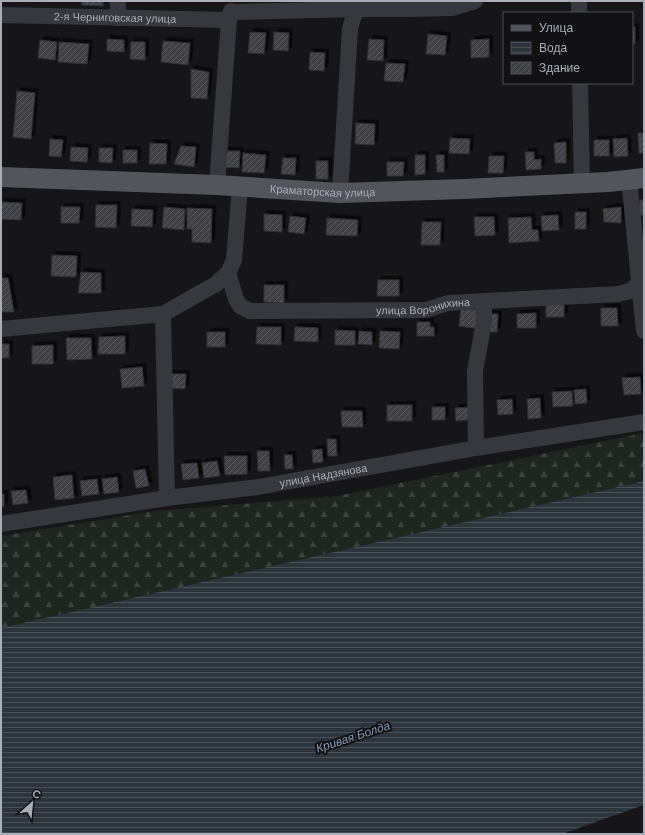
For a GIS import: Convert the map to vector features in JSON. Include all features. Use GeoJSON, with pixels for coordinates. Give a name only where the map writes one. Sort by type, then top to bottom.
{"type":"FeatureCollection","features":[{"type":"Feature","properties":{"kind":"main road","name":"Краматорская улица"},"geometry":{"type":"LineString","coordinates":[[1,177],[240,186],[340,193],[464,189],[636,179]]}},
{"type":"Feature","properties":{"kind":"street"},"geometry":{"type":"LineString","coordinates":[[118,1],[118,18]]}},
{"type":"Feature","properties":{"kind":"street","name":"2-я Черниговская улица"},"geometry":{"type":"LineString","coordinates":[[1,15],[118,18],[360,5],[411,9],[452,8],[475,1]]}},
{"type":"Feature","properties":{"kind":"street"},"geometry":{"type":"LineString","coordinates":[[579,1],[579,12]]}},
{"type":"Feature","properties":{"kind":"street"},"geometry":{"type":"LineString","coordinates":[[340,193],[350,29],[353,18],[360,5]]}},
{"type":"Feature","properties":{"kind":"street"},"geometry":{"type":"LineString","coordinates":[[217,185],[230,11]]}},
{"type":"Feature","properties":{"kind":"street"},"geometry":{"type":"LineString","coordinates":[[580,84],[582,183]]}},
{"type":"Feature","properties":{"kind":"street"},"geometry":{"type":"LineString","coordinates":[[636,179],[640,283],[644,331]]}},
{"type":"Feature","properties":{"kind":"street"},"geometry":{"type":"LineString","coordinates":[[1,329],[163,314],[216,284],[228,273],[234,260],[240,186]]}},
{"type":"Feature","properties":{"kind":"street","name":"улица Воронихина"},"geometry":{"type":"LineString","coordinates":[[228,273],[236,299],[240,306],[250,312],[426,310],[448,303],[618,294],[630,291],[640,283]]}},
{"type":"Feature","properties":{"kind":"street"},"geometry":{"type":"LineString","coordinates":[[476,448],[475,372],[484,322],[484,301]]}},
{"type":"Feature","properties":{"kind":"street"},"geometry":{"type":"LineString","coordinates":[[163,314],[167,498]]}},
{"type":"Feature","properties":{"kind":"street","name":"улица Надзянова"},"geometry":{"type":"LineString","coordinates":[[1,524],[167,498],[258,487],[476,448],[644,422]]}},
{"type":"Feature","properties":{"kind":"green space"},"geometry":{"type":"Polygon","coordinates":[[[644,433],[644,481],[1,628],[1,536],[155,511],[337,496],[644,433]]]}},
{"type":"Feature","properties":{"kind":"water","name":"Кривая Болда"},"geometry":{"type":"Polygon","coordinates":[[[644,481],[644,805],[562,834],[1,834],[1,628],[644,481]]]}},
{"type":"Feature","properties":{"kind":"building"},"geometry":{"type":"Polygon","coordinates":[[[82,1],[103,1],[103,6],[82,5],[82,1]]]}},
{"type":"Feature","properties":{"kind":"building"},"geometry":{"type":"Polygon","coordinates":[[[635,27],[635,44],[633,44],[633,28],[635,27]]]}},
{"type":"Feature","properties":{"kind":"building"},"geometry":{"type":"Polygon","coordinates":[[[250,32],[266,33],[264,54],[248,53],[250,32]]]}},
{"type":"Feature","properties":{"kind":"building"},"geometry":{"type":"Polygon","coordinates":[[[274,32],[289,33],[288,51],[273,50],[274,32]]]}},
{"type":"Feature","properties":{"kind":"building"},"geometry":{"type":"Polygon","coordinates":[[[428,34],[447,36],[445,55],[426,54],[428,34]]]}},
{"type":"Feature","properties":{"kind":"building"},"geometry":{"type":"Polygon","coordinates":[[[107,39],[124,40],[124,52],[107,51],[107,39]]]}},
{"type":"Feature","properties":{"kind":"building"},"geometry":{"type":"Polygon","coordinates":[[[369,39],[384,40],[383,61],[367,60],[369,39]]]}},
{"type":"Feature","properties":{"kind":"building"},"geometry":{"type":"Polygon","coordinates":[[[489,39],[489,57],[471,58],[471,40],[489,39]]]}},
{"type":"Feature","properties":{"kind":"building"},"geometry":{"type":"Polygon","coordinates":[[[40,40],[57,42],[55,60],[38,58],[40,40]]]}},
{"type":"Feature","properties":{"kind":"building"},"geometry":{"type":"Polygon","coordinates":[[[163,41],[190,43],[188,65],[161,62],[163,41]]]}},
{"type":"Feature","properties":{"kind":"building"},"geometry":{"type":"Polygon","coordinates":[[[59,42],[89,44],[87,64],[58,62],[59,42]]]}},
{"type":"Feature","properties":{"kind":"building"},"geometry":{"type":"Polygon","coordinates":[[[131,42],[145,42],[145,60],[130,59],[131,42]]]}},
{"type":"Feature","properties":{"kind":"building"},"geometry":{"type":"Polygon","coordinates":[[[310,52],[325,53],[324,71],[309,70],[310,52]]]}},
{"type":"Feature","properties":{"kind":"building"},"geometry":{"type":"Polygon","coordinates":[[[386,63],[405,64],[403,82],[384,81],[386,63]]]}},
{"type":"Feature","properties":{"kind":"building"},"geometry":{"type":"Polygon","coordinates":[[[191,69],[209,72],[207,99],[191,98],[191,69]]]}},
{"type":"Feature","properties":{"kind":"building"},"geometry":{"type":"Polygon","coordinates":[[[17,91],[35,93],[31,139],[13,137],[17,91]]]}},
{"type":"Feature","properties":{"kind":"building"},"geometry":{"type":"Polygon","coordinates":[[[356,123],[375,124],[374,145],[355,144],[356,123]]]}},
{"type":"Feature","properties":{"kind":"building"},"geometry":{"type":"Polygon","coordinates":[[[638,133],[644,133],[644,153],[639,153],[638,133]]]}},
{"type":"Feature","properties":{"kind":"building"},"geometry":{"type":"Polygon","coordinates":[[[450,138],[470,139],[469,154],[449,153],[450,138]]]}},
{"type":"Feature","properties":{"kind":"building"},"geometry":{"type":"Polygon","coordinates":[[[627,138],[628,156],[614,157],[613,139],[627,138]]]}},
{"type":"Feature","properties":{"kind":"building"},"geometry":{"type":"Polygon","coordinates":[[[50,139],[63,140],[61,157],[49,156],[50,139]]]}},
{"type":"Feature","properties":{"kind":"building"},"geometry":{"type":"Polygon","coordinates":[[[594,140],[609,140],[609,156],[594,156],[594,140]]]}},
{"type":"Feature","properties":{"kind":"building"},"geometry":{"type":"Polygon","coordinates":[[[566,142],[566,163],[555,163],[554,143],[566,142]]]}},
{"type":"Feature","properties":{"kind":"building"},"geometry":{"type":"Polygon","coordinates":[[[150,143],[167,144],[166,164],[149,164],[150,143]]]}},
{"type":"Feature","properties":{"kind":"building"},"geometry":{"type":"Polygon","coordinates":[[[181,146],[196,147],[194,167],[174,164],[181,146]]]}},
{"type":"Feature","properties":{"kind":"building"},"geometry":{"type":"Polygon","coordinates":[[[71,147],[88,148],[87,162],[70,161],[71,147]]]}},
{"type":"Feature","properties":{"kind":"building"},"geometry":{"type":"Polygon","coordinates":[[[99,148],[113,148],[112,163],[99,162],[99,148]]]}},
{"type":"Feature","properties":{"kind":"building"},"geometry":{"type":"Polygon","coordinates":[[[123,150],[137,150],[137,163],[123,163],[123,150]]]}},
{"type":"Feature","properties":{"kind":"building"},"geometry":{"type":"Polygon","coordinates":[[[225,151],[240,151],[239,168],[224,167],[225,151]]]}},
{"type":"Feature","properties":{"kind":"building"},"geometry":{"type":"Polygon","coordinates":[[[525,152],[534,152],[534,160],[541,159],[541,169],[526,170],[525,152]]]}},
{"type":"Feature","properties":{"kind":"building"},"geometry":{"type":"Polygon","coordinates":[[[243,153],[266,155],[264,173],[242,172],[243,153]]]}},
{"type":"Feature","properties":{"kind":"building"},"geometry":{"type":"Polygon","coordinates":[[[415,155],[425,155],[425,174],[415,175],[415,155]]]}},
{"type":"Feature","properties":{"kind":"building"},"geometry":{"type":"Polygon","coordinates":[[[436,155],[444,155],[444,172],[437,172],[436,155]]]}},
{"type":"Feature","properties":{"kind":"building"},"geometry":{"type":"Polygon","coordinates":[[[489,156],[504,156],[503,173],[488,173],[489,156]]]}},
{"type":"Feature","properties":{"kind":"building"},"geometry":{"type":"Polygon","coordinates":[[[283,158],[296,158],[295,175],[281,174],[283,158]]]}},
{"type":"Feature","properties":{"kind":"building"},"geometry":{"type":"Polygon","coordinates":[[[316,161],[328,161],[328,179],[316,179],[316,161]]]}},
{"type":"Feature","properties":{"kind":"building"},"geometry":{"type":"Polygon","coordinates":[[[387,162],[404,162],[403,176],[387,176],[387,162]]]}},
{"type":"Feature","properties":{"kind":"building"},"geometry":{"type":"Polygon","coordinates":[[[640,200],[644,200],[644,215],[640,215],[640,200]]]}},
{"type":"Feature","properties":{"kind":"building"},"geometry":{"type":"Polygon","coordinates":[[[1,202],[22,203],[21,220],[1,219],[1,202]]]}},
{"type":"Feature","properties":{"kind":"building"},"geometry":{"type":"Polygon","coordinates":[[[96,205],[117,205],[116,228],[95,227],[96,205]]]}},
{"type":"Feature","properties":{"kind":"building"},"geometry":{"type":"Polygon","coordinates":[[[61,207],[80,207],[79,223],[61,223],[61,207]]]}},
{"type":"Feature","properties":{"kind":"building"},"geometry":{"type":"Polygon","coordinates":[[[164,207],[185,209],[184,230],[162,228],[164,207]]]}},
{"type":"Feature","properties":{"kind":"building"},"geometry":{"type":"Polygon","coordinates":[[[621,207],[621,223],[604,222],[603,209],[621,207]]]}},
{"type":"Feature","properties":{"kind":"building"},"geometry":{"type":"Polygon","coordinates":[[[187,208],[212,209],[211,243],[192,242],[192,229],[187,229],[187,208]]]}},
{"type":"Feature","properties":{"kind":"building"},"geometry":{"type":"Polygon","coordinates":[[[132,209],[153,210],[152,227],[131,226],[132,209]]]}},
{"type":"Feature","properties":{"kind":"building"},"geometry":{"type":"Polygon","coordinates":[[[575,212],[586,212],[586,229],[575,229],[575,212]]]}},
{"type":"Feature","properties":{"kind":"building"},"geometry":{"type":"Polygon","coordinates":[[[264,214],[282,215],[282,232],[264,231],[264,214]]]}},
{"type":"Feature","properties":{"kind":"building"},"geometry":{"type":"Polygon","coordinates":[[[558,215],[559,230],[542,231],[541,216],[558,215]]]}},
{"type":"Feature","properties":{"kind":"building"},"geometry":{"type":"Polygon","coordinates":[[[290,216],[306,218],[304,234],[288,232],[290,216]]]}},
{"type":"Feature","properties":{"kind":"building"},"geometry":{"type":"Polygon","coordinates":[[[474,217],[494,217],[495,235],[475,236],[474,217]]]}},
{"type":"Feature","properties":{"kind":"building"},"geometry":{"type":"Polygon","coordinates":[[[531,217],[532,230],[538,230],[539,241],[509,243],[508,218],[531,217]]]}},
{"type":"Feature","properties":{"kind":"building"},"geometry":{"type":"Polygon","coordinates":[[[327,218],[358,220],[357,236],[326,235],[327,218]]]}},
{"type":"Feature","properties":{"kind":"building"},"geometry":{"type":"Polygon","coordinates":[[[422,222],[441,222],[440,245],[421,245],[422,222]]]}},
{"type":"Feature","properties":{"kind":"building"},"geometry":{"type":"Polygon","coordinates":[[[52,255],[77,256],[76,277],[51,276],[52,255]]]}},
{"type":"Feature","properties":{"kind":"building"},"geometry":{"type":"Polygon","coordinates":[[[81,272],[101,273],[101,293],[78,293],[81,272]]]}},
{"type":"Feature","properties":{"kind":"building"},"geometry":{"type":"Polygon","coordinates":[[[1,278],[8,278],[14,312],[1,312],[1,278]]]}},
{"type":"Feature","properties":{"kind":"building"},"geometry":{"type":"Polygon","coordinates":[[[378,280],[399,280],[399,296],[377,296],[378,280]]]}},
{"type":"Feature","properties":{"kind":"building"},"geometry":{"type":"Polygon","coordinates":[[[264,285],[284,285],[284,303],[264,302],[264,285]]]}},
{"type":"Feature","properties":{"kind":"building"},"geometry":{"type":"Polygon","coordinates":[[[546,302],[564,302],[564,317],[546,317],[546,302]]]}},
{"type":"Feature","properties":{"kind":"building"},"geometry":{"type":"Polygon","coordinates":[[[461,308],[482,311],[480,329],[459,326],[461,308]]]}},
{"type":"Feature","properties":{"kind":"building"},"geometry":{"type":"Polygon","coordinates":[[[601,308],[617,308],[618,326],[601,326],[601,308]]]}},
{"type":"Feature","properties":{"kind":"building"},"geometry":{"type":"Polygon","coordinates":[[[536,313],[536,328],[517,328],[517,314],[536,313]]]}},
{"type":"Feature","properties":{"kind":"building"},"geometry":{"type":"Polygon","coordinates":[[[487,314],[498,314],[497,332],[487,332],[487,314]]]}},
{"type":"Feature","properties":{"kind":"building"},"geometry":{"type":"Polygon","coordinates":[[[417,322],[430,322],[430,327],[434,327],[434,336],[417,336],[417,322]]]}},
{"type":"Feature","properties":{"kind":"building"},"geometry":{"type":"Polygon","coordinates":[[[257,327],[281,327],[281,345],[256,344],[257,327]]]}},
{"type":"Feature","properties":{"kind":"building"},"geometry":{"type":"Polygon","coordinates":[[[295,327],[318,328],[318,342],[294,341],[295,327]]]}},
{"type":"Feature","properties":{"kind":"building"},"geometry":{"type":"Polygon","coordinates":[[[335,330],[355,331],[355,345],[335,345],[335,330]]]}},
{"type":"Feature","properties":{"kind":"building"},"geometry":{"type":"Polygon","coordinates":[[[359,331],[372,332],[372,345],[358,344],[359,331]]]}},
{"type":"Feature","properties":{"kind":"building"},"geometry":{"type":"Polygon","coordinates":[[[380,331],[400,332],[399,349],[379,348],[380,331]]]}},
{"type":"Feature","properties":{"kind":"building"},"geometry":{"type":"Polygon","coordinates":[[[207,332],[225,332],[225,347],[207,347],[207,332]]]}},
{"type":"Feature","properties":{"kind":"building"},"geometry":{"type":"Polygon","coordinates":[[[125,336],[125,354],[98,354],[99,337],[125,336]]]}},
{"type":"Feature","properties":{"kind":"building"},"geometry":{"type":"Polygon","coordinates":[[[66,338],[91,338],[92,359],[67,360],[66,338]]]}},
{"type":"Feature","properties":{"kind":"building"},"geometry":{"type":"Polygon","coordinates":[[[1,344],[9,344],[9,358],[1,358],[1,344]]]}},
{"type":"Feature","properties":{"kind":"building"},"geometry":{"type":"Polygon","coordinates":[[[53,345],[53,364],[32,364],[32,346],[53,345]]]}},
{"type":"Feature","properties":{"kind":"building"},"geometry":{"type":"Polygon","coordinates":[[[142,367],[144,386],[122,388],[120,369],[142,367]]]}},
{"type":"Feature","properties":{"kind":"building"},"geometry":{"type":"Polygon","coordinates":[[[168,374],[186,374],[185,389],[168,388],[168,374]]]}},
{"type":"Feature","properties":{"kind":"building"},"geometry":{"type":"Polygon","coordinates":[[[640,377],[641,394],[624,395],[622,378],[640,377]]]}},
{"type":"Feature","properties":{"kind":"building"},"geometry":{"type":"Polygon","coordinates":[[[586,389],[587,403],[575,404],[574,390],[586,389]]]}},
{"type":"Feature","properties":{"kind":"building"},"geometry":{"type":"Polygon","coordinates":[[[572,391],[573,406],[553,407],[552,392],[572,391]]]}},
{"type":"Feature","properties":{"kind":"building"},"geometry":{"type":"Polygon","coordinates":[[[540,398],[541,418],[528,419],[527,399],[540,398]]]}},
{"type":"Feature","properties":{"kind":"building"},"geometry":{"type":"Polygon","coordinates":[[[512,399],[513,414],[498,415],[497,400],[512,399]]]}},
{"type":"Feature","properties":{"kind":"building"},"geometry":{"type":"Polygon","coordinates":[[[387,405],[412,405],[412,421],[387,421],[387,405]]]}},
{"type":"Feature","properties":{"kind":"building"},"geometry":{"type":"Polygon","coordinates":[[[432,407],[445,407],[445,420],[432,420],[432,407]]]}},
{"type":"Feature","properties":{"kind":"building"},"geometry":{"type":"Polygon","coordinates":[[[471,407],[472,420],[456,421],[455,408],[471,407]]]}},
{"type":"Feature","properties":{"kind":"building"},"geometry":{"type":"Polygon","coordinates":[[[341,411],[362,411],[363,427],[342,427],[341,411]]]}},
{"type":"Feature","properties":{"kind":"building"},"geometry":{"type":"Polygon","coordinates":[[[327,439],[336,439],[337,456],[328,456],[327,439]]]}},
{"type":"Feature","properties":{"kind":"building"},"geometry":{"type":"Polygon","coordinates":[[[322,449],[323,462],[313,463],[312,450],[322,449]]]}},
{"type":"Feature","properties":{"kind":"building"},"geometry":{"type":"Polygon","coordinates":[[[257,451],[269,451],[270,471],[258,471],[257,451]]]}},
{"type":"Feature","properties":{"kind":"building"},"geometry":{"type":"Polygon","coordinates":[[[284,455],[292,455],[293,469],[285,469],[284,455]]]}},
{"type":"Feature","properties":{"kind":"building"},"geometry":{"type":"Polygon","coordinates":[[[224,456],[247,456],[247,474],[225,475],[224,456]]]}},
{"type":"Feature","properties":{"kind":"building"},"geometry":{"type":"Polygon","coordinates":[[[217,461],[220,476],[204,478],[202,463],[217,461]]]}},
{"type":"Feature","properties":{"kind":"building"},"geometry":{"type":"Polygon","coordinates":[[[197,463],[199,478],[183,480],[181,464],[197,463]]]}},
{"type":"Feature","properties":{"kind":"building"},"geometry":{"type":"Polygon","coordinates":[[[145,469],[149,486],[136,488],[133,471],[145,469]]]}},
{"type":"Feature","properties":{"kind":"building"},"geometry":{"type":"Polygon","coordinates":[[[72,475],[74,498],[55,500],[53,477],[72,475]]]}},
{"type":"Feature","properties":{"kind":"building"},"geometry":{"type":"Polygon","coordinates":[[[117,477],[119,492],[104,494],[102,479],[117,477]]]}},
{"type":"Feature","properties":{"kind":"building"},"geometry":{"type":"Polygon","coordinates":[[[97,479],[99,494],[82,496],[80,481],[97,479]]]}},
{"type":"Feature","properties":{"kind":"building"},"geometry":{"type":"Polygon","coordinates":[[[26,490],[28,503],[13,505],[11,491],[26,490]]]}},
{"type":"Feature","properties":{"kind":"building"},"geometry":{"type":"Polygon","coordinates":[[[1,494],[4,494],[4,507],[1,507],[1,494]]]}}]}
